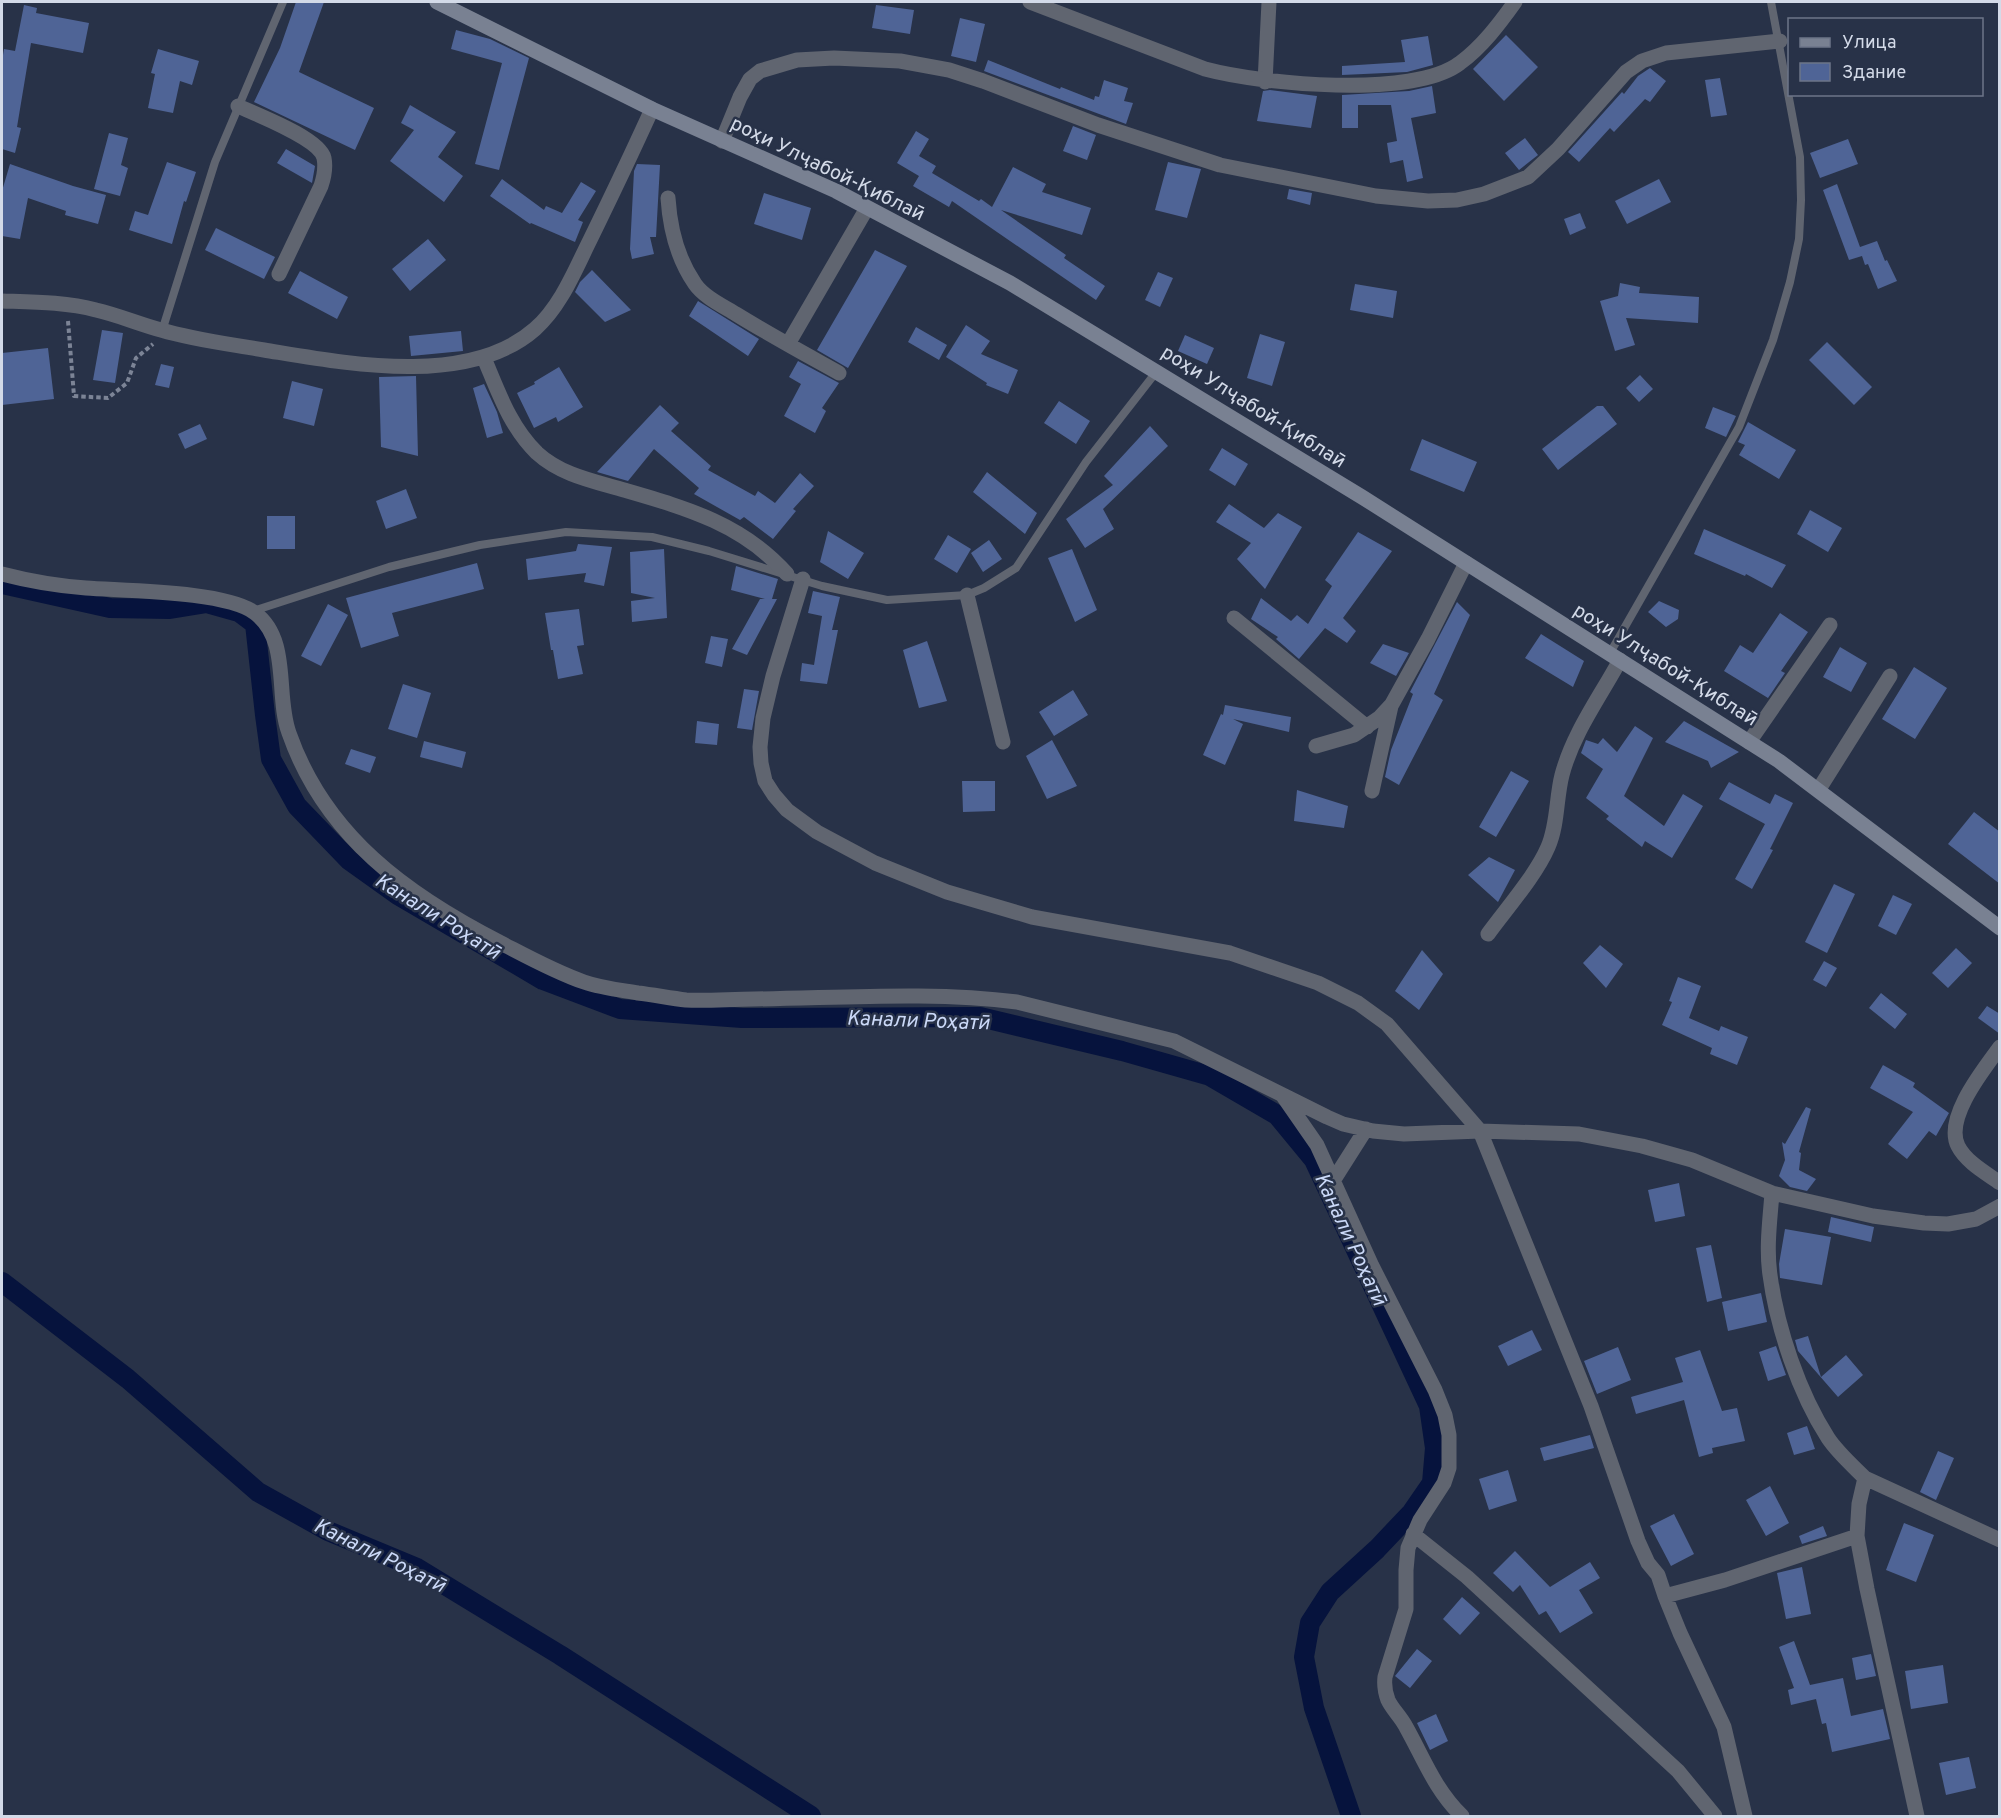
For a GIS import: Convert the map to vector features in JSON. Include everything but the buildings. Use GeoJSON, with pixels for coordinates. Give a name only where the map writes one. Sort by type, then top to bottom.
{"type":"FeatureCollection","features":[{"type":"Feature","properties":{"kind":"street","name":"роҳи Улҷабой-Қиблаӣ"},"geometry":{"type":"LineString","coordinates":[[437,2],[652,109],[836,191],[1010,283],[1157,371],[1749,742],[1819,789],[2000,928]]}},
{"type":"Feature","properties":{"kind":"street"},"geometry":{"type":"LineString","coordinates":[[1030,2],[1195,66],[1234,77],[1265,82],[1314,85],[1396,83],[1436,75],[1460,64],[1488,37],[1515,2]]}},
{"type":"Feature","properties":{"kind":"street"},"geometry":{"type":"LineString","coordinates":[[1265,82],[1269,2]]}},
{"type":"Feature","properties":{"kind":"street"},"geometry":{"type":"LineString","coordinates":[[722,141],[740,97],[750,80],[760,71],[796,60],[834,58],[900,62],[949,70],[1107,129],[1220,165],[1376,196],[1428,201],[1457,200],[1484,194],[1528,177],[1558,149],[1626,72],[1642,61],[1666,53],[1780,41]]}},
{"type":"Feature","properties":{"kind":"street"},"geometry":{"type":"LineString","coordinates":[[238,106],[310,141],[324,157],[325,174],[321,186],[279,274]]}},
{"type":"Feature","properties":{"kind":"street"},"geometry":{"type":"LineString","coordinates":[[2,300],[95,310],[162,331],[350,364],[394,368],[484,358],[513,345],[536,328],[558,301],[613,193],[652,109]]}},
{"type":"Feature","properties":{"kind":"street"},"geometry":{"type":"LineString","coordinates":[[668,198],[670,223],[676,248],[697,286],[718,303],[839,373]]}},
{"type":"Feature","properties":{"kind":"street"},"geometry":{"type":"LineString","coordinates":[[788,344],[867,208]]}},
{"type":"Feature","properties":{"kind":"street"},"geometry":{"type":"LineString","coordinates":[[484,358],[502,403],[520,433],[538,454],[569,475],[711,518],[746,537],[771,556],[787,574]]}},
{"type":"Feature","properties":{"kind":"street"},"geometry":{"type":"LineString","coordinates":[[1316,746],[1354,735],[1379,718],[1392,704],[1466,563]]}},
{"type":"Feature","properties":{"kind":"street"},"geometry":{"type":"LineString","coordinates":[[2,574],[37,582],[82,588],[206,597],[253,611],[271,633],[277,648],[288,731],[312,786],[327,810],[358,845],[389,874],[440,910],[549,968],[587,983],[688,1000],[933,997],[1017,1002],[1174,1041],[1335,1120],[1366,1129],[1404,1134],[1480,1131],[1579,1134],[1642,1146],[1702,1164],[1772,1193],[1873,1216],[1924,1223],[1948,1224],[1976,1219],[2000,1206]]}},
{"type":"Feature","properties":{"kind":"street"},"geometry":{"type":"LineString","coordinates":[[803,579],[773,676],[760,747],[765,781],[787,810],[817,832],[875,863],[947,892],[1032,917],[1230,953],[1318,983],[1358,1003],[1387,1024],[1480,1131],[1591,1406],[1638,1541],[1648,1563],[1658,1575],[1680,1633],[1724,1727],[1745,1816]]}},
{"type":"Feature","properties":{"kind":"street"},"geometry":{"type":"LineString","coordinates":[[967,595],[1003,742]]}},
{"type":"Feature","properties":{"kind":"street"},"geometry":{"type":"LineString","coordinates":[[1234,618],[1367,727]]}},
{"type":"Feature","properties":{"kind":"street"},"geometry":{"type":"LineString","coordinates":[[1749,742],[1830,625]]}},
{"type":"Feature","properties":{"kind":"street"},"geometry":{"type":"LineString","coordinates":[[1488,934],[1534,872],[1548,847],[1555,825],[1562,775],[1584,721],[1615,656]]}},
{"type":"Feature","properties":{"kind":"street"},"geometry":{"type":"LineString","coordinates":[[1819,789],[1890,676]]}},
{"type":"Feature","properties":{"kind":"street"},"geometry":{"type":"LineString","coordinates":[[1372,791],[1392,704]]}},
{"type":"Feature","properties":{"kind":"street"},"geometry":{"type":"LineString","coordinates":[[2000,1047],[1962,1105],[1956,1134],[1958,1146],[1966,1156],[2000,1183]]}},
{"type":"Feature","properties":{"kind":"street"},"geometry":{"type":"LineString","coordinates":[[1281,1094],[1317,1145],[1372,1266],[1436,1390],[1447,1425],[1449,1468],[1444,1483],[1413,1534],[1408,1548],[1406,1609],[1384,1677],[1384,1688],[1389,1702],[1408,1729],[1436,1785],[1446,1800],[1462,1816]]}},
{"type":"Feature","properties":{"kind":"street"},"geometry":{"type":"LineString","coordinates":[[1333,1181],[1366,1129]]}},
{"type":"Feature","properties":{"kind":"street"},"geometry":{"type":"LineString","coordinates":[[1772,1193],[1770,1273],[1776,1307],[1790,1355],[1808,1401],[1829,1439],[1865,1478],[2000,1540]]}},
{"type":"Feature","properties":{"kind":"street"},"geometry":{"type":"LineString","coordinates":[[1865,1478],[1859,1504],[1857,1536],[1917,1816]]}},
{"type":"Feature","properties":{"kind":"street"},"geometry":{"type":"LineString","coordinates":[[1413,1534],[1467,1576],[1678,1771],[1714,1816]]}},
{"type":"Feature","properties":{"kind":"street"},"geometry":{"type":"LineString","coordinates":[[1665,1596],[1687,1588],[1725,1580],[1857,1536]]}},
{"type":"Feature","properties":{"kind":"lane"},"geometry":{"type":"LineString","coordinates":[[162,331],[215,162],[283,2]]}},
{"type":"Feature","properties":{"kind":"lane"},"geometry":{"type":"LineString","coordinates":[[1771,2],[1788,88]]}},
{"type":"Feature","properties":{"kind":"lane"},"geometry":{"type":"LineString","coordinates":[[1615,656],[1739,427],[1773,340],[1790,282],[1798,239],[1801,200],[1800,158],[1789,96]]}},
{"type":"Feature","properties":{"kind":"lane"},"geometry":{"type":"LineString","coordinates":[[253,611],[389,567],[480,545],[566,532],[652,537],[855,595],[887,600],[967,595],[984,588],[1016,568],[1086,462],[1157,371]]}},
{"type":"Feature","properties":{"kind":"path"},"geometry":{"type":"LineString","coordinates":[[67,306],[74,396],[108,398],[127,383],[136,358],[153,344],[162,331]]}},
{"type":"Feature","properties":{"kind":"waterway","name":"Канали Роҳатӣ"},"geometry":{"type":"LineString","coordinates":[[2,584],[110,608],[170,609],[207,603],[239,612],[255,624],[271,759],[297,806],[349,860],[398,895],[543,980],[620,1009],[742,1018],[980,1017],[1122,1051],[1210,1076],[1277,1115],[1314,1160],[1429,1406],[1435,1448],[1432,1483],[1412,1512],[1377,1549],[1330,1592],[1310,1623],[1304,1657],[1314,1708],[1351,1816]]}},
{"type":"Feature","properties":{"kind":"waterway","name":"Канали Роҳатӣ"},"geometry":{"type":"LineString","coordinates":[[2,1282],[128,1379],[258,1492],[328,1531],[417,1568],[560,1655],[811,1816]]}}]}
